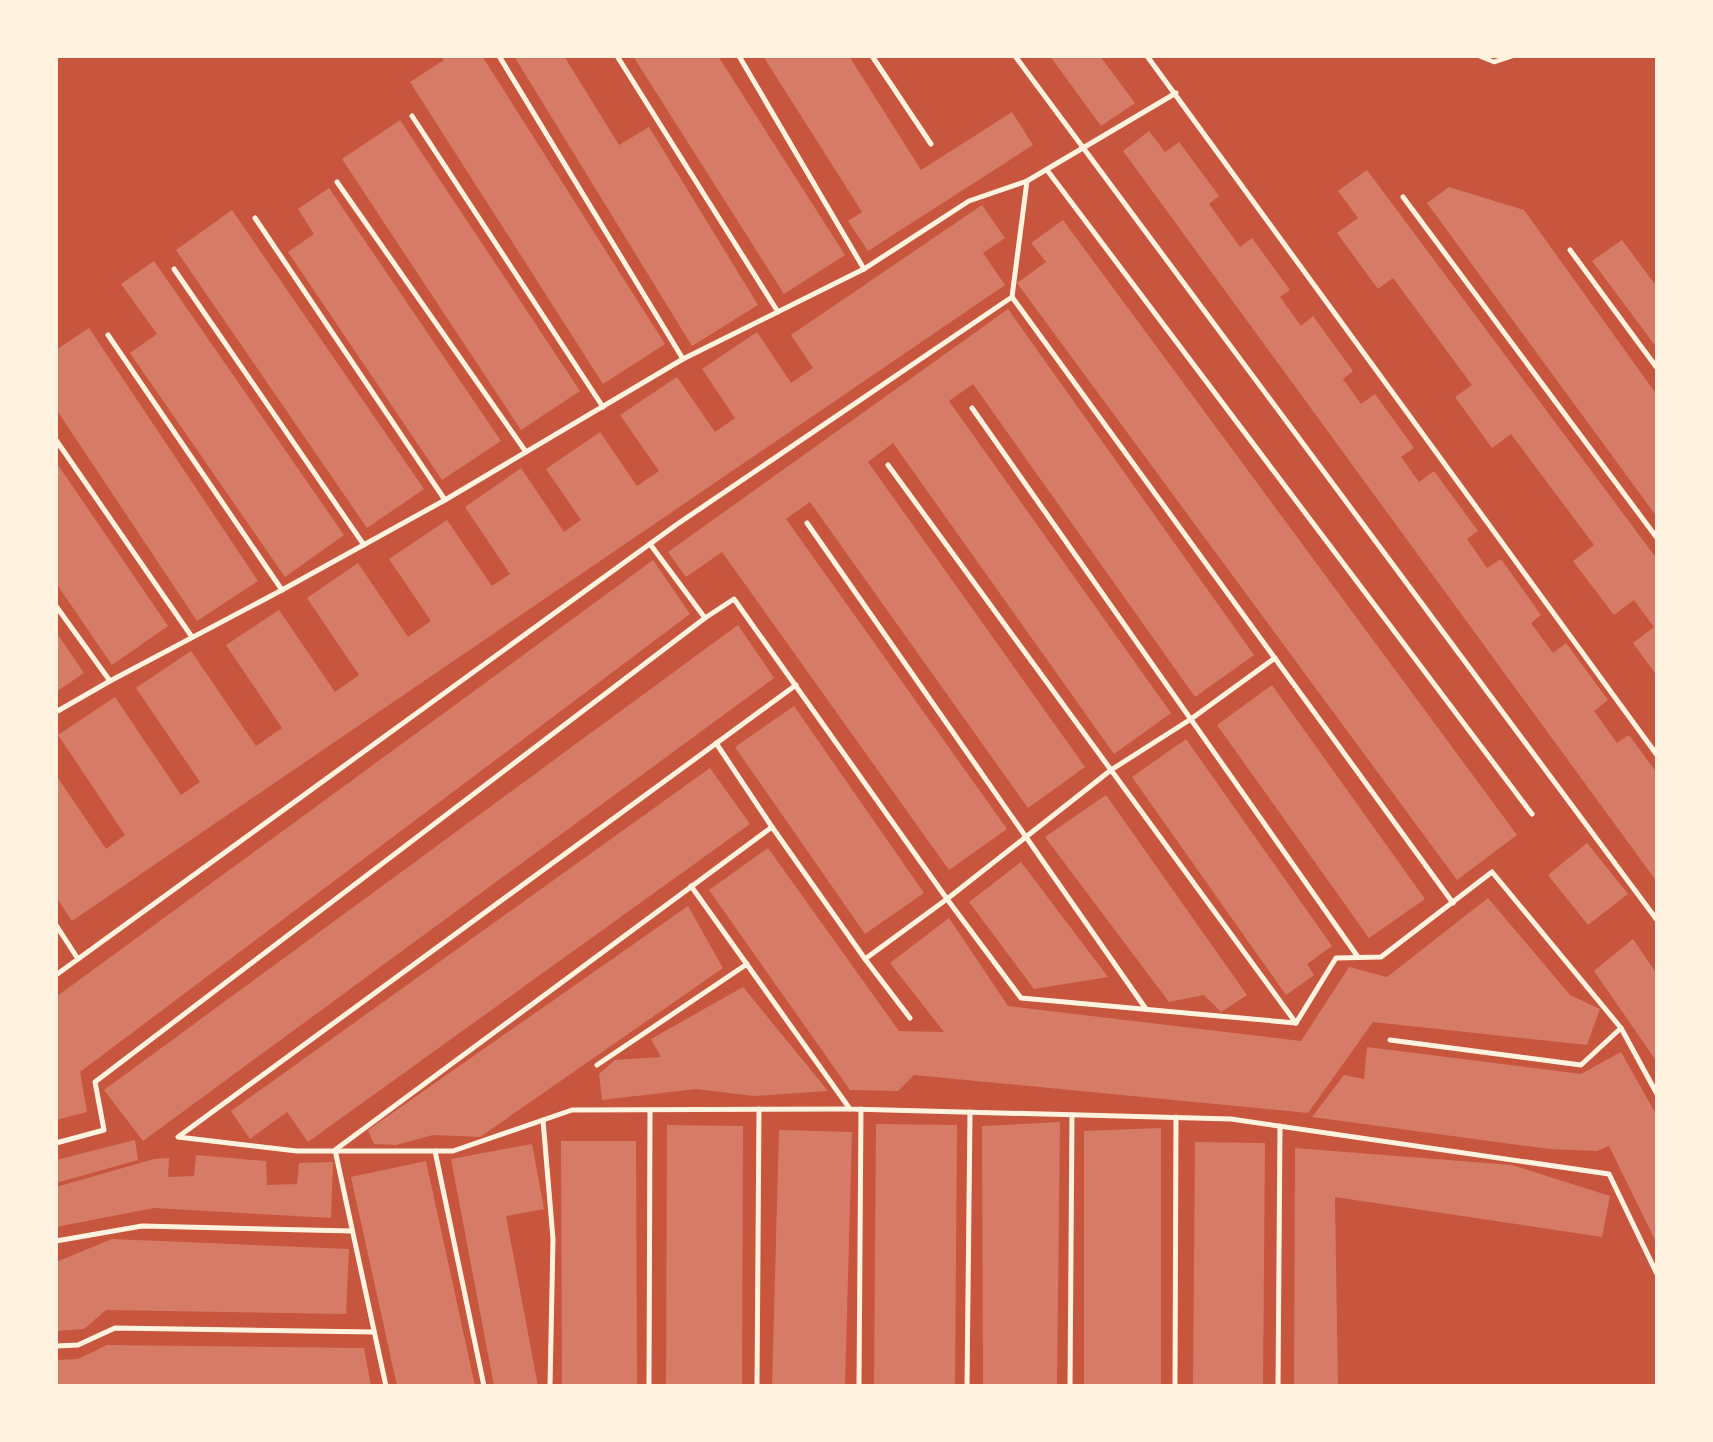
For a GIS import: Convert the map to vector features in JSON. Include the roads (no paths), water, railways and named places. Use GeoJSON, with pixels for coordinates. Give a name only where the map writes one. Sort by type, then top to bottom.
{"type":"FeatureCollection","features":[{"type":"Feature","properties":{"kind":"lane"},"geometry":{"type":"LineString","coordinates":[[499,56],[683,359]]}},
{"type":"Feature","properties":{"kind":"lane"},"geometry":{"type":"LineString","coordinates":[[617,56],[778,312]]}},
{"type":"Feature","properties":{"kind":"lane"},"geometry":{"type":"LineString","coordinates":[[739,56],[864,269]]}},
{"type":"Feature","properties":{"kind":"lane"},"geometry":{"type":"LineString","coordinates":[[872,56],[931,144]]}},
{"type":"Feature","properties":{"kind":"lane"},"geometry":{"type":"LineString","coordinates":[[1015,56],[1657,920]]}},
{"type":"Feature","properties":{"kind":"lane"},"geometry":{"type":"LineString","coordinates":[[1147,56],[1657,755]]}},
{"type":"Feature","properties":{"kind":"lane"},"geometry":{"type":"LineString","coordinates":[[56,712],[445,500],[683,359],[864,269],[969,201],[1027,181],[1176,93]]}},
{"type":"Feature","properties":{"kind":"lane"},"geometry":{"type":"LineString","coordinates":[[412,116],[603,407]]}},
{"type":"Feature","properties":{"kind":"lane"},"geometry":{"type":"LineString","coordinates":[[1047,170],[1532,814]]}},
{"type":"Feature","properties":{"kind":"lane"},"geometry":{"type":"LineString","coordinates":[[338,181],[526,452]]}},
{"type":"Feature","properties":{"kind":"lane"},"geometry":{"type":"LineString","coordinates":[[1027,181],[1012,298],[1453,903]]}},
{"type":"Feature","properties":{"kind":"lane"},"geometry":{"type":"LineString","coordinates":[[1403,197],[1657,538]]}},
{"type":"Feature","properties":{"kind":"lane"},"geometry":{"type":"LineString","coordinates":[[255,218],[445,500]]}},
{"type":"Feature","properties":{"kind":"lane"},"geometry":{"type":"LineString","coordinates":[[1570,250],[1657,368]]}},
{"type":"Feature","properties":{"kind":"lane"},"geometry":{"type":"LineString","coordinates":[[174,269],[364,545]]}},
{"type":"Feature","properties":{"kind":"lane"},"geometry":{"type":"LineString","coordinates":[[56,975],[650,544],[1012,298]]}},
{"type":"Feature","properties":{"kind":"lane"},"geometry":{"type":"LineString","coordinates":[[108,335],[282,590]]}},
{"type":"Feature","properties":{"kind":"lane"},"geometry":{"type":"LineString","coordinates":[[972,408],[1358,957]]}},
{"type":"Feature","properties":{"kind":"lane"},"geometry":{"type":"LineString","coordinates":[[56,440],[192,637]]}},
{"type":"Feature","properties":{"kind":"lane"},"geometry":{"type":"LineString","coordinates":[[888,465],[1297,1023]]}},
{"type":"Feature","properties":{"kind":"lane"},"geometry":{"type":"LineString","coordinates":[[807,523],[1146,1009]]}},
{"type":"Feature","properties":{"kind":"lane"},"geometry":{"type":"LineString","coordinates":[[650,544],[705,618]]}},
{"type":"Feature","properties":{"kind":"lane"},"geometry":{"type":"LineString","coordinates":[[56,1143],[104,1130],[95,1082],[705,618],[734,599],[947,899],[1021,998],[1297,1023]]}},
{"type":"Feature","properties":{"kind":"lane"},"geometry":{"type":"LineString","coordinates":[[56,606],[110,681]]}},
{"type":"Feature","properties":{"kind":"lane"},"geometry":{"type":"LineString","coordinates":[[865,958],[947,899],[1111,770],[1191,719],[1275,658]]}},
{"type":"Feature","properties":{"kind":"lane"},"geometry":{"type":"LineString","coordinates":[[796,685],[178,1137],[296,1151],[453,1151],[572,1110],[861,1109],[1231,1119],[1609,1174],[1657,1274]]}},
{"type":"Feature","properties":{"kind":"lane"},"geometry":{"type":"LineString","coordinates":[[716,743],[772,827],[910,1018]]}},
{"type":"Feature","properties":{"kind":"lane"},"geometry":{"type":"LineString","coordinates":[[335,1150],[772,827]]}},
{"type":"Feature","properties":{"kind":"lane"},"geometry":{"type":"LineString","coordinates":[[1297,1023],[1336,958],[1381,957],[1492,873],[1621,1028],[1657,1094]]}},
{"type":"Feature","properties":{"kind":"lane"},"geometry":{"type":"LineString","coordinates":[[691,886],[850,1109]]}},
{"type":"Feature","properties":{"kind":"lane"},"geometry":{"type":"LineString","coordinates":[[56,925],[78,959]]}},
{"type":"Feature","properties":{"kind":"lane"},"geometry":{"type":"LineString","coordinates":[[597,1065],[747,964]]}},
{"type":"Feature","properties":{"kind":"lane"},"geometry":{"type":"LineString","coordinates":[[1390,1040],[1581,1065],[1621,1028]]}},
{"type":"Feature","properties":{"kind":"lane"},"geometry":{"type":"LineString","coordinates":[[757,1386],[759,1109]]}},
{"type":"Feature","properties":{"kind":"lane"},"geometry":{"type":"LineString","coordinates":[[859,1386],[861,1109]]}},
{"type":"Feature","properties":{"kind":"lane"},"geometry":{"type":"LineString","coordinates":[[649,1386],[650,1110]]}},
{"type":"Feature","properties":{"kind":"lane"},"geometry":{"type":"LineString","coordinates":[[967,1386],[970,1112]]}},
{"type":"Feature","properties":{"kind":"lane"},"geometry":{"type":"LineString","coordinates":[[1070,1386],[1072,1115]]}},
{"type":"Feature","properties":{"kind":"lane"},"geometry":{"type":"LineString","coordinates":[[1175,1386],[1176,1118]]}},
{"type":"Feature","properties":{"kind":"lane"},"geometry":{"type":"LineString","coordinates":[[543,1120],[552,1240],[550,1386]]}},
{"type":"Feature","properties":{"kind":"lane"},"geometry":{"type":"LineString","coordinates":[[1278,1386],[1280,1126]]}},
{"type":"Feature","properties":{"kind":"lane"},"geometry":{"type":"LineString","coordinates":[[335,1150],[386,1386]]}},
{"type":"Feature","properties":{"kind":"lane"},"geometry":{"type":"LineString","coordinates":[[435,1151],[484,1386]]}},
{"type":"Feature","properties":{"kind":"lane"},"geometry":{"type":"LineString","coordinates":[[56,1241],[142,1226],[352,1231]]}},
{"type":"Feature","properties":{"kind":"lane"},"geometry":{"type":"LineString","coordinates":[[56,1346],[78,1345],[115,1328],[374,1332]]}}]}
